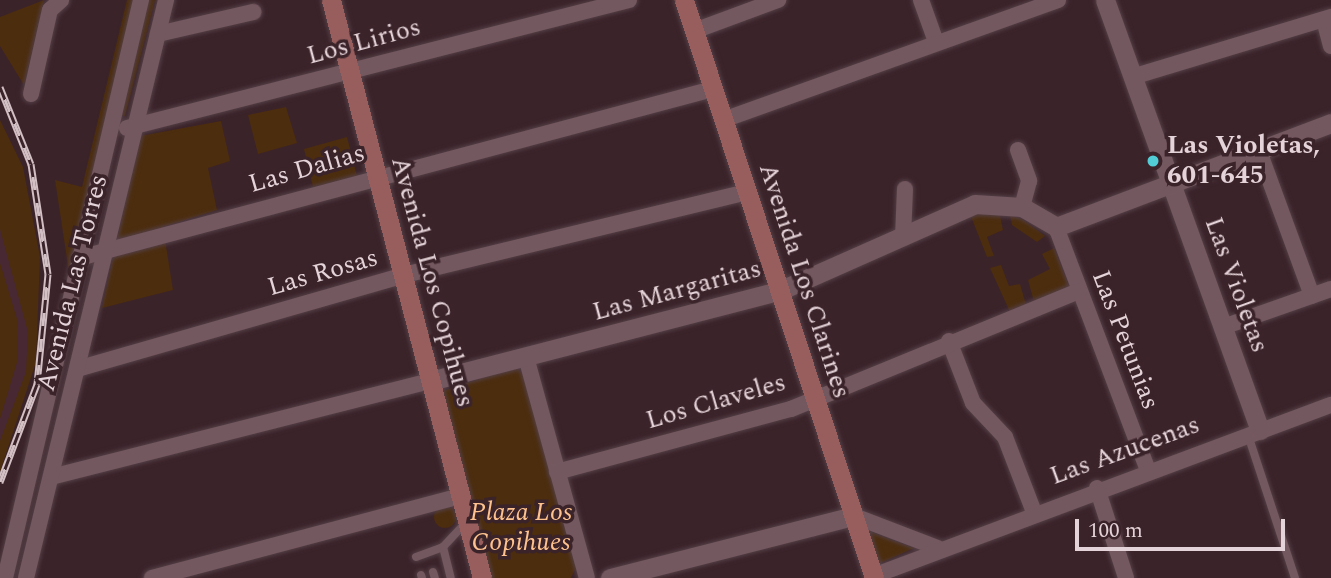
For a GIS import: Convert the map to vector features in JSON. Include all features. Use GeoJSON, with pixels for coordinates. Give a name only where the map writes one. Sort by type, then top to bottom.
{"type":"FeatureCollection","features":[{"type":"Feature","properties":{"kind":"main road","name":"Avenida Los Copihues"},"geometry":{"type":"LineString","coordinates":[[331,0],[482,578]]}},
{"type":"Feature","properties":{"kind":"main road","name":"Avenida Los Clarines"},"geometry":{"type":"LineString","coordinates":[[684,0],[874,577]]}},
{"type":"Feature","properties":{"kind":"street"},"geometry":{"type":"LineString","coordinates":[[31,94],[50,10],[61,0]]}},
{"type":"Feature","properties":{"kind":"street","name":"Avenida Las Torres"},"geometry":{"type":"LineString","coordinates":[[5,578],[141,0]]}},
{"type":"Feature","properties":{"kind":"street","name":"Avenida Las Torres"},"geometry":{"type":"LineString","coordinates":[[26,578],[166,0]]}},
{"type":"Feature","properties":{"kind":"street","name":"Los Lirios"},"geometry":{"type":"LineString","coordinates":[[111,125],[135,130],[349,71],[629,0]]}},
{"type":"Feature","properties":{"kind":"street"},"geometry":{"type":"LineString","coordinates":[[694,31],[779,0]]}},
{"type":"Feature","properties":{"kind":"street"},"geometry":{"type":"LineString","coordinates":[[921,0],[936,42]]}},
{"type":"Feature","properties":{"kind":"street"},"geometry":{"type":"LineString","coordinates":[[723,120],[1058,0]]}},
{"type":"Feature","properties":{"kind":"street","name":"Las Violetas"},"geometry":{"type":"LineString","coordinates":[[1104,0],[1223,327],[1254,433]]}},
{"type":"Feature","properties":{"kind":"street"},"geometry":{"type":"LineString","coordinates":[[158,34],[253,12]]}},
{"type":"Feature","properties":{"kind":"street"},"geometry":{"type":"LineString","coordinates":[[1132,77],[1327,18],[1331,46]]}},
{"type":"Feature","properties":{"kind":"street","name":"Las Dalias"},"geometry":{"type":"LineString","coordinates":[[79,258],[105,253],[377,174],[713,89]]}},
{"type":"Feature","properties":{"kind":"street"},"geometry":{"type":"LineString","coordinates":[[1056,227],[1331,123]]}},
{"type":"Feature","properties":{"kind":"street"},"geometry":{"type":"LineString","coordinates":[[1018,150],[1029,181],[1022,207]]}},
{"type":"Feature","properties":{"kind":"street"},"geometry":{"type":"LineString","coordinates":[[1259,151],[1312,296]]}},
{"type":"Feature","properties":{"kind":"street"},"geometry":{"type":"LineString","coordinates":[[903,238],[905,189]]}},
{"type":"Feature","properties":{"kind":"street","name":"Las Rosas"},"geometry":{"type":"LineString","coordinates":[[77,369],[404,275],[747,192]]}},
{"type":"Feature","properties":{"kind":"street","name":"Las Margaritas"},"geometry":{"type":"LineString","coordinates":[[51,477],[526,358],[779,290],[903,238],[975,204],[1022,207],[1056,227]]}},
{"type":"Feature","properties":{"kind":"street","name":"Las Petunias"},"geometry":{"type":"LineString","coordinates":[[1056,227],[1149,471]]}},
{"type":"Feature","properties":{"kind":"street"},"geometry":{"type":"LineString","coordinates":[[1223,327],[1331,289]]}},
{"type":"Feature","properties":{"kind":"street","name":"Los Claveles"},"geometry":{"type":"LineString","coordinates":[[558,472],[791,409],[814,396],[1079,291]]}},
{"type":"Feature","properties":{"kind":"street"},"geometry":{"type":"LineString","coordinates":[[949,341],[973,403],[1005,437],[1034,512]]}},
{"type":"Feature","properties":{"kind":"street"},"geometry":{"type":"LineString","coordinates":[[526,358],[587,578]]}},
{"type":"Feature","properties":{"kind":"street","name":"Las Azucenas"},"geometry":{"type":"LineString","coordinates":[[874,577],[938,548],[1097,488],[1331,405]]}},
{"type":"Feature","properties":{"kind":"street"},"geometry":{"type":"LineString","coordinates":[[1097,488],[1126,578]]}},
{"type":"Feature","properties":{"kind":"street"},"geometry":{"type":"LineString","coordinates":[[152,578],[461,496]]}},
{"type":"Feature","properties":{"kind":"street"},"geometry":{"type":"LineString","coordinates":[[610,578],[854,516],[938,548]]}},
{"type":"Feature","properties":{"kind":"lane"},"geometry":{"type":"LineString","coordinates":[[1254,433],[1295,578]]}},
{"type":"Feature","properties":{"kind":"lane"},"geometry":{"type":"LineString","coordinates":[[416,557],[443,547],[467,521]]}},
{"type":"Feature","properties":{"kind":"lane"},"geometry":{"type":"LineString","coordinates":[[443,547],[451,578]]}},
{"type":"Feature","properties":{"kind":"shaded area"},"geometry":{"type":"Polygon","coordinates":[[[0,132],[33,354],[0,461],[0,132]]]}},
{"type":"Feature","properties":{"kind":"green space"},"geometry":{"type":"Polygon","coordinates":[[[44,0],[24,85],[0,46],[0,17],[44,0]]]}},
{"type":"Feature","properties":{"kind":"green space"},"geometry":{"type":"Polygon","coordinates":[[[127,0],[134,0],[69,272],[55,180],[82,187],[127,0]]]}},
{"type":"Feature","properties":{"kind":"green space"},"geometry":{"type":"Polygon","coordinates":[[[144,0],[155,0],[125,116],[120,115],[144,0]]]}},
{"type":"Feature","properties":{"kind":"green space"},"geometry":{"type":"Polygon","coordinates":[[[286,107],[297,143],[258,154],[248,115],[286,107]]]}},
{"type":"Feature","properties":{"kind":"green space"},"geometry":{"type":"Polygon","coordinates":[[[0,120],[23,167],[40,257],[36,362],[0,472],[0,441],[26,372],[28,332],[0,229],[0,120]]]}},
{"type":"Feature","properties":{"kind":"green space"},"geometry":{"type":"Polygon","coordinates":[[[221,121],[230,161],[208,168],[217,210],[163,227],[173,290],[102,308],[140,136],[221,121]]]}},
{"type":"Feature","properties":{"kind":"green space"},"geometry":{"type":"Polygon","coordinates":[[[347,137],[357,176],[313,187],[304,149],[347,137]]]}},
{"type":"Feature","properties":{"kind":"green space"},"geometry":{"type":"Polygon","coordinates":[[[999,211],[1003,230],[987,237],[994,256],[987,257],[970,214],[999,211]]]}},
{"type":"Feature","properties":{"kind":"green space"},"geometry":{"type":"Polygon","coordinates":[[[1010,215],[1023,220],[1045,236],[1037,242],[1012,225],[1010,215]]]}},
{"type":"Feature","properties":{"kind":"green space"},"geometry":{"type":"Polygon","coordinates":[[[1054,248],[1070,289],[1034,302],[1028,280],[1050,269],[1042,254],[1054,248]]]}},
{"type":"Feature","properties":{"kind":"green space"},"geometry":{"type":"Polygon","coordinates":[[[0,263],[17,319],[18,359],[0,419],[0,263]]]}},
{"type":"Feature","properties":{"kind":"green space"},"geometry":{"type":"Polygon","coordinates":[[[1001,265],[1009,286],[1020,284],[1026,305],[1010,312],[990,268],[1001,265]]]}},
{"type":"Feature","properties":{"kind":"green space","name":"Plaza Los Copihues"},"geometry":{"type":"Polygon","coordinates":[[[516,367],[524,376],[576,567],[571,578],[490,578],[443,391],[516,367]]]}},
{"type":"Feature","properties":{"kind":"green space"},"geometry":{"type":"Polygon","coordinates":[[[445,506],[455,513],[456,517],[449,527],[445,528],[435,521],[434,517],[441,507],[445,506]]]}},
{"type":"Feature","properties":{"kind":"green space"},"geometry":{"type":"Polygon","coordinates":[[[864,529],[889,539],[914,548],[876,565],[864,529]]]}},
{"type":"Feature","properties":{"kind":"railway"},"geometry":{"type":"LineString","coordinates":[[0,87],[31,164],[48,274],[37,384],[0,482]]}},
{"type":"Feature","properties":{"kind":"place","name":"Las Violetas, 601-645"},"geometry":{"type":"Point","coordinates":[1153,161]}}]}
